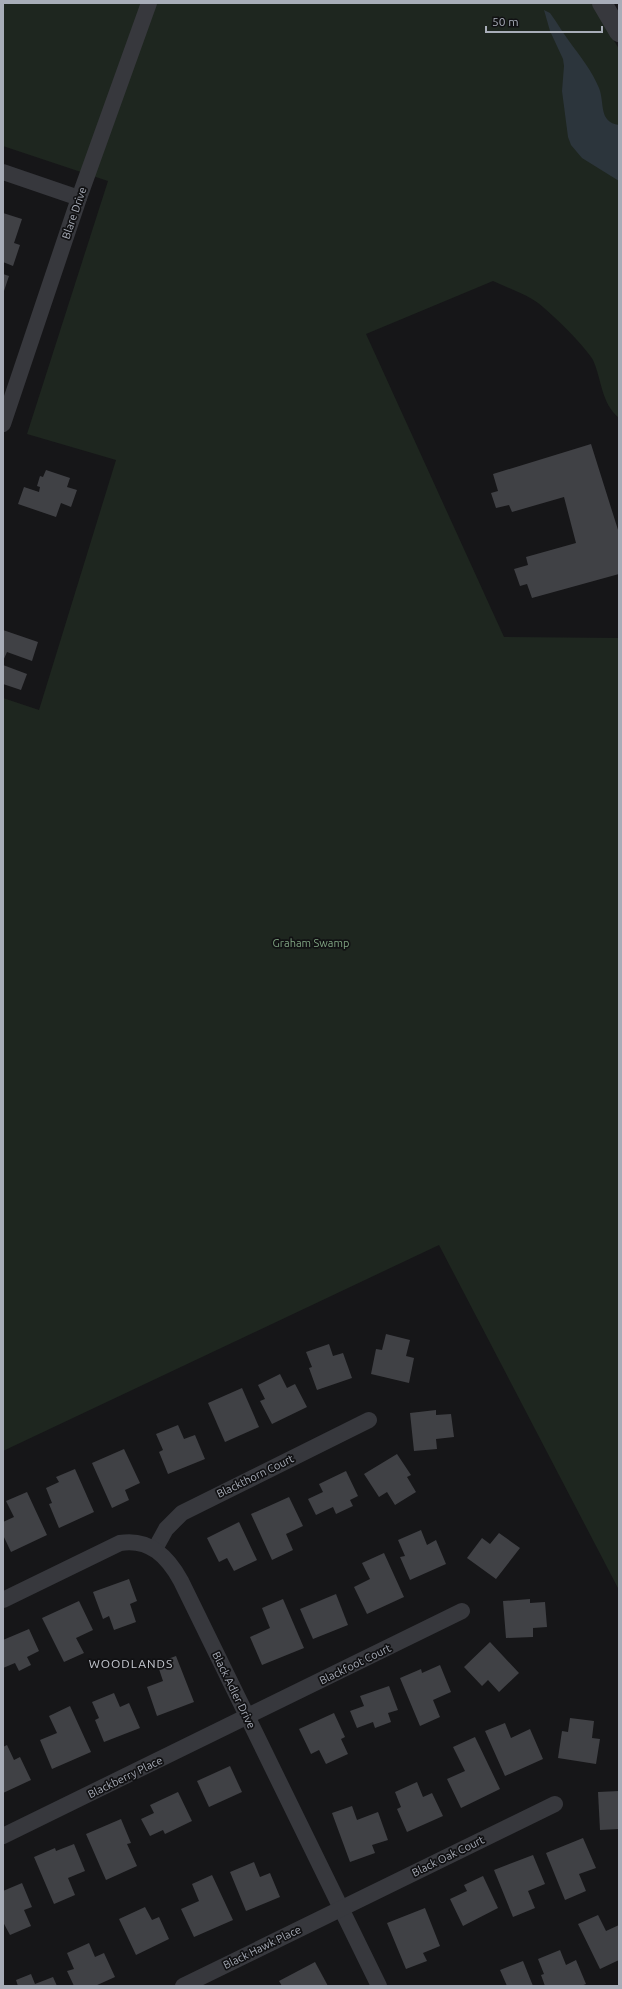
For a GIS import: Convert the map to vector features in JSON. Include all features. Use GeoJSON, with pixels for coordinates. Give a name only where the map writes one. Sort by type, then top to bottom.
{"type":"FeatureCollection","features":[{"type":"Feature","properties":{"kind":"street","name":"Blare Drive"},"geometry":{"type":"LineString","coordinates":[[3,424],[79,198],[149,3]]}},
{"type":"Feature","properties":{"kind":"street"},"geometry":{"type":"LineString","coordinates":[[602,3],[619,32]]}},
{"type":"Feature","properties":{"kind":"street"},"geometry":{"type":"LineString","coordinates":[[3,172],[79,198]]}},
{"type":"Feature","properties":{"kind":"street","name":"Blackthorn Court"},"geometry":{"type":"LineString","coordinates":[[155,1549],[171,1522],[188,1509],[369,1420]]}},
{"type":"Feature","properties":{"kind":"street","name":"Black Adler Drive"},"geometry":{"type":"LineString","coordinates":[[3,1600],[120,1543],[139,1542],[155,1549],[171,1564],[181,1581],[379,1986]]}},
{"type":"Feature","properties":{"kind":"street","name":"Blackfoot Court"},"geometry":{"type":"LineString","coordinates":[[247,1717],[462,1611]]}},
{"type":"Feature","properties":{"kind":"street","name":"Blackberry Place"},"geometry":{"type":"LineString","coordinates":[[3,1836],[247,1717]]}},
{"type":"Feature","properties":{"kind":"street","name":"Black Oak Court"},"geometry":{"type":"LineString","coordinates":[[341,1908],[555,1804]]}},
{"type":"Feature","properties":{"kind":"street","name":"Black Hawk Place"},"geometry":{"type":"LineString","coordinates":[[183,1986],[341,1908]]}},
{"type":"Feature","properties":{"kind":"green space","name":"Graham Swamp"},"geometry":{"type":"Polygon","coordinates":[[[3,3],[592,3],[619,49],[619,418],[613,412],[605,398],[593,360],[574,337],[538,303],[523,294],[493,281],[366,334],[504,637],[619,638],[619,1590],[439,1245],[3,1451],[3,698],[39,710],[116,460],[27,434],[108,181],[3,146],[3,3]]]}},
{"type":"Feature","properties":{"kind":"shaded area"},"geometry":{"type":"Polygon","coordinates":[[[544,10],[550,13],[593,76],[601,94],[605,116],[612,123],[619,125],[619,181],[582,158],[571,145],[568,137],[562,91],[564,66],[563,59],[550,31],[544,10]]]}},
{"type":"Feature","properties":{"kind":"building"},"geometry":{"type":"Polygon","coordinates":[[[3,213],[22,219],[14,243],[20,245],[13,266],[3,262],[3,213]]]}},
{"type":"Feature","properties":{"kind":"building"},"geometry":{"type":"Polygon","coordinates":[[[3,274],[9,276],[3,294],[3,274]]]}},
{"type":"Feature","properties":{"kind":"building"},"geometry":{"type":"Polygon","coordinates":[[[591,444],[619,533],[619,574],[532,598],[527,584],[520,586],[514,569],[528,565],[526,557],[576,543],[564,497],[512,512],[509,505],[496,508],[491,493],[498,491],[493,474],[591,444]]]}},
{"type":"Feature","properties":{"kind":"building"},"geometry":{"type":"Polygon","coordinates":[[[46,470],[70,478],[67,487],[77,490],[71,507],[61,503],[56,517],[18,504],[24,487],[39,492],[40,487],[37,486],[40,476],[43,477],[46,470]]]}},
{"type":"Feature","properties":{"kind":"building"},"geometry":{"type":"Polygon","coordinates":[[[3,630],[38,642],[32,661],[7,652],[3,661],[3,630]]]}},
{"type":"Feature","properties":{"kind":"building"},"geometry":{"type":"Polygon","coordinates":[[[3,665],[27,674],[21,690],[3,684],[3,665]]]}},
{"type":"Feature","properties":{"kind":"building"},"geometry":{"type":"Polygon","coordinates":[[[386,1334],[410,1340],[406,1356],[414,1358],[409,1383],[371,1374],[376,1349],[382,1350],[386,1334]]]}},
{"type":"Feature","properties":{"kind":"building"},"geometry":{"type":"Polygon","coordinates":[[[329,1344],[333,1356],[343,1353],[352,1378],[317,1390],[309,1368],[312,1367],[306,1352],[329,1344]]]}},
{"type":"Feature","properties":{"kind":"building"},"geometry":{"type":"Polygon","coordinates":[[[280,1374],[287,1388],[295,1384],[307,1407],[272,1424],[260,1401],[265,1399],[258,1385],[280,1374]]]}},
{"type":"Feature","properties":{"kind":"building"},"geometry":{"type":"Polygon","coordinates":[[[242,1388],[259,1427],[225,1442],[208,1403],[242,1388]]]}},
{"type":"Feature","properties":{"kind":"building"},"geometry":{"type":"Polygon","coordinates":[[[436,1410],[436,1415],[451,1414],[454,1437],[436,1439],[437,1449],[414,1451],[410,1413],[436,1410]]]}},
{"type":"Feature","properties":{"kind":"building"},"geometry":{"type":"Polygon","coordinates":[[[178,1425],[184,1439],[195,1435],[205,1459],[168,1474],[159,1452],[163,1450],[156,1434],[178,1425]]]}},
{"type":"Feature","properties":{"kind":"building"},"geometry":{"type":"Polygon","coordinates":[[[124,1449],[140,1483],[125,1490],[129,1500],[112,1508],[92,1463],[124,1449]]]}},
{"type":"Feature","properties":{"kind":"building"},"geometry":{"type":"Polygon","coordinates":[[[397,1454],[411,1475],[407,1477],[416,1492],[395,1505],[387,1492],[379,1497],[364,1474],[397,1454]]]}},
{"type":"Feature","properties":{"kind":"building"},"geometry":{"type":"Polygon","coordinates":[[[75,1469],[94,1512],[59,1528],[49,1504],[52,1503],[46,1488],[59,1482],[56,1477],[75,1469]]]}},
{"type":"Feature","properties":{"kind":"building"},"geometry":{"type":"Polygon","coordinates":[[[346,1471],[358,1496],[350,1500],[353,1506],[336,1514],[333,1507],[316,1515],[308,1499],[323,1492],[319,1484],[346,1471]]]}},
{"type":"Feature","properties":{"kind":"building"},"geometry":{"type":"Polygon","coordinates":[[[27,1492],[47,1535],[11,1552],[3,1535],[3,1522],[14,1517],[6,1501],[27,1492]]]}},
{"type":"Feature","properties":{"kind":"building"},"geometry":{"type":"Polygon","coordinates":[[[289,1497],[303,1526],[286,1534],[293,1550],[272,1560],[251,1514],[289,1497]]]}},
{"type":"Feature","properties":{"kind":"building"},"geometry":{"type":"Polygon","coordinates":[[[239,1522],[257,1560],[234,1571],[227,1558],[219,1562],[207,1538],[239,1522]]]}},
{"type":"Feature","properties":{"kind":"building"},"geometry":{"type":"Polygon","coordinates":[[[421,1530],[427,1545],[436,1540],[446,1564],[410,1580],[400,1557],[405,1556],[398,1540],[421,1530]]]}},
{"type":"Feature","properties":{"kind":"building"},"geometry":{"type":"Polygon","coordinates":[[[499,1533],[520,1548],[496,1579],[467,1558],[482,1538],[490,1544],[499,1533]]]}},
{"type":"Feature","properties":{"kind":"building"},"geometry":{"type":"Polygon","coordinates":[[[384,1553],[404,1597],[367,1614],[354,1587],[370,1579],[362,1563],[384,1553]]]}},
{"type":"Feature","properties":{"kind":"building"},"geometry":{"type":"Polygon","coordinates":[[[129,1579],[137,1601],[130,1604],[136,1622],[114,1630],[109,1616],[103,1619],[93,1592],[129,1579]]]}},
{"type":"Feature","properties":{"kind":"building"},"geometry":{"type":"Polygon","coordinates":[[[336,1594],[348,1625],[313,1639],[300,1609],[336,1594]]]}},
{"type":"Feature","properties":{"kind":"building"},"geometry":{"type":"Polygon","coordinates":[[[283,1599],[304,1648],[262,1665],[250,1637],[270,1628],[262,1608],[283,1599]]]}},
{"type":"Feature","properties":{"kind":"building"},"geometry":{"type":"Polygon","coordinates":[[[530,1599],[530,1603],[545,1602],[547,1627],[533,1628],[533,1637],[506,1638],[503,1601],[530,1599]]]}},
{"type":"Feature","properties":{"kind":"building"},"geometry":{"type":"Polygon","coordinates":[[[79,1601],[93,1630],[76,1638],[84,1653],[64,1662],[42,1618],[79,1601]]]}},
{"type":"Feature","properties":{"kind":"building"},"geometry":{"type":"Polygon","coordinates":[[[29,1629],[39,1651],[27,1657],[31,1665],[19,1671],[15,1663],[3,1668],[3,1640],[29,1629]]]}},
{"type":"Feature","properties":{"kind":"building"},"geometry":{"type":"Polygon","coordinates":[[[490,1642],[519,1673],[499,1692],[488,1680],[482,1686],[464,1667],[490,1642]]]}},
{"type":"Feature","properties":{"kind":"building"},"geometry":{"type":"Polygon","coordinates":[[[176,1656],[194,1702],[157,1716],[147,1687],[163,1681],[157,1663],[176,1656]]]}},
{"type":"Feature","properties":{"kind":"building"},"geometry":{"type":"Polygon","coordinates":[[[440,1665],[451,1692],[433,1700],[440,1717],[420,1726],[400,1678],[421,1669],[422,1673],[440,1665]]]}},
{"type":"Feature","properties":{"kind":"building"},"geometry":{"type":"Polygon","coordinates":[[[389,1686],[398,1710],[388,1713],[391,1722],[375,1728],[373,1722],[357,1728],[350,1711],[364,1706],[360,1696],[389,1686]]]}},
{"type":"Feature","properties":{"kind":"building"},"geometry":{"type":"Polygon","coordinates":[[[114,1693],[120,1707],[129,1703],[140,1728],[104,1742],[95,1720],[99,1718],[92,1702],[114,1693]]]}},
{"type":"Feature","properties":{"kind":"building"},"geometry":{"type":"Polygon","coordinates":[[[70,1706],[91,1752],[52,1769],[40,1740],[57,1733],[49,1716],[70,1706]]]}},
{"type":"Feature","properties":{"kind":"building"},"geometry":{"type":"Polygon","coordinates":[[[334,1713],[345,1737],[341,1739],[348,1754],[326,1764],[319,1750],[311,1754],[299,1729],[334,1713]]]}},
{"type":"Feature","properties":{"kind":"building"},"geometry":{"type":"Polygon","coordinates":[[[570,1718],[594,1721],[592,1738],[600,1739],[596,1764],[558,1758],[562,1731],[568,1732],[570,1718]]]}},
{"type":"Feature","properties":{"kind":"building"},"geometry":{"type":"Polygon","coordinates":[[[505,1723],[511,1738],[530,1729],[543,1759],[505,1776],[485,1731],[505,1723]]]}},
{"type":"Feature","properties":{"kind":"building"},"geometry":{"type":"Polygon","coordinates":[[[475,1737],[500,1789],[461,1808],[447,1779],[465,1771],[453,1747],[475,1737]]]}},
{"type":"Feature","properties":{"kind":"building"},"geometry":{"type":"Polygon","coordinates":[[[7,1745],[14,1760],[20,1757],[31,1780],[3,1793],[3,1747],[7,1745]]]}},
{"type":"Feature","properties":{"kind":"building"},"geometry":{"type":"Polygon","coordinates":[[[230,1766],[242,1792],[209,1807],[197,1781],[230,1766]]]}},
{"type":"Feature","properties":{"kind":"building"},"geometry":{"type":"Polygon","coordinates":[[[417,1782],[423,1797],[432,1793],[443,1816],[407,1832],[397,1809],[401,1807],[395,1792],[417,1782]]]}},
{"type":"Feature","properties":{"kind":"building"},"geometry":{"type":"Polygon","coordinates":[[[619,1791],[619,1829],[600,1830],[598,1792],[619,1791]]]}},
{"type":"Feature","properties":{"kind":"building"},"geometry":{"type":"Polygon","coordinates":[[[178,1792],[192,1821],[165,1834],[163,1830],[150,1836],[141,1819],[154,1813],[150,1805],[178,1792]]]}},
{"type":"Feature","properties":{"kind":"building"},"geometry":{"type":"Polygon","coordinates":[[[352,1806],[357,1820],[378,1812],[388,1840],[372,1845],[375,1853],[350,1862],[332,1813],[352,1806]]]}},
{"type":"Feature","properties":{"kind":"building"},"geometry":{"type":"Polygon","coordinates":[[[121,1819],[131,1843],[127,1844],[137,1866],[106,1880],[86,1834],[121,1819]]]}},
{"type":"Feature","properties":{"kind":"building"},"geometry":{"type":"Polygon","coordinates":[[[583,1838],[596,1868],[579,1874],[586,1891],[565,1900],[546,1853],[583,1838]]]}},
{"type":"Feature","properties":{"kind":"building"},"geometry":{"type":"Polygon","coordinates":[[[74,1844],[85,1871],[68,1878],[75,1895],[54,1904],[34,1857],[55,1848],[56,1851],[74,1844]]]}},
{"type":"Feature","properties":{"kind":"building"},"geometry":{"type":"Polygon","coordinates":[[[533,1855],[545,1884],[528,1891],[535,1908],[513,1917],[494,1870],[533,1855]]]}},
{"type":"Feature","properties":{"kind":"building"},"geometry":{"type":"Polygon","coordinates":[[[254,1862],[260,1877],[270,1873],[280,1897],[246,1911],[230,1872],[254,1862]]]}},
{"type":"Feature","properties":{"kind":"building"},"geometry":{"type":"Polygon","coordinates":[[[212,1875],[233,1920],[194,1937],[181,1909],[199,1901],[192,1884],[212,1875]]]}},
{"type":"Feature","properties":{"kind":"building"},"geometry":{"type":"Polygon","coordinates":[[[483,1876],[498,1908],[463,1926],[450,1899],[467,1891],[464,1885],[483,1876]]]}},
{"type":"Feature","properties":{"kind":"building"},"geometry":{"type":"Polygon","coordinates":[[[22,1883],[32,1907],[24,1910],[31,1926],[10,1935],[3,1922],[3,1891],[22,1883]]]}},
{"type":"Feature","properties":{"kind":"building"},"geometry":{"type":"Polygon","coordinates":[[[145,1907],[152,1920],[159,1917],[169,1939],[136,1955],[119,1919],[145,1907]]]}},
{"type":"Feature","properties":{"kind":"building"},"geometry":{"type":"Polygon","coordinates":[[[425,1908],[440,1946],[423,1953],[427,1961],[406,1969],[387,1923],[425,1908]]]}},
{"type":"Feature","properties":{"kind":"building"},"geometry":{"type":"Polygon","coordinates":[[[598,1915],[606,1931],[619,1925],[619,1960],[600,1969],[578,1924],[598,1915]]]}},
{"type":"Feature","properties":{"kind":"building"},"geometry":{"type":"Polygon","coordinates":[[[89,1943],[95,1957],[104,1953],[115,1977],[95,1986],[74,1986],[67,1971],[74,1969],[67,1953],[89,1943]]]}},
{"type":"Feature","properties":{"kind":"building"},"geometry":{"type":"Polygon","coordinates":[[[560,1950],[566,1965],[576,1960],[586,1984],[581,1986],[545,1986],[541,1975],[544,1974],[538,1959],[560,1950]]]}},
{"type":"Feature","properties":{"kind":"building"},"geometry":{"type":"Polygon","coordinates":[[[523,1961],[533,1986],[507,1986],[500,1970],[523,1961]]]}},
{"type":"Feature","properties":{"kind":"building"},"geometry":{"type":"Polygon","coordinates":[[[315,1962],[328,1986],[282,1986],[279,1981],[315,1962]]]}},
{"type":"Feature","properties":{"kind":"building"},"geometry":{"type":"Polygon","coordinates":[[[31,1974],[35,1984],[53,1977],[57,1986],[18,1986],[16,1980],[31,1974]]]}},
{"type":"Feature","properties":{"kind":"district","name":"WOODLANDS"},"geometry":{"type":"Point","coordinates":[131,1663]}}]}
